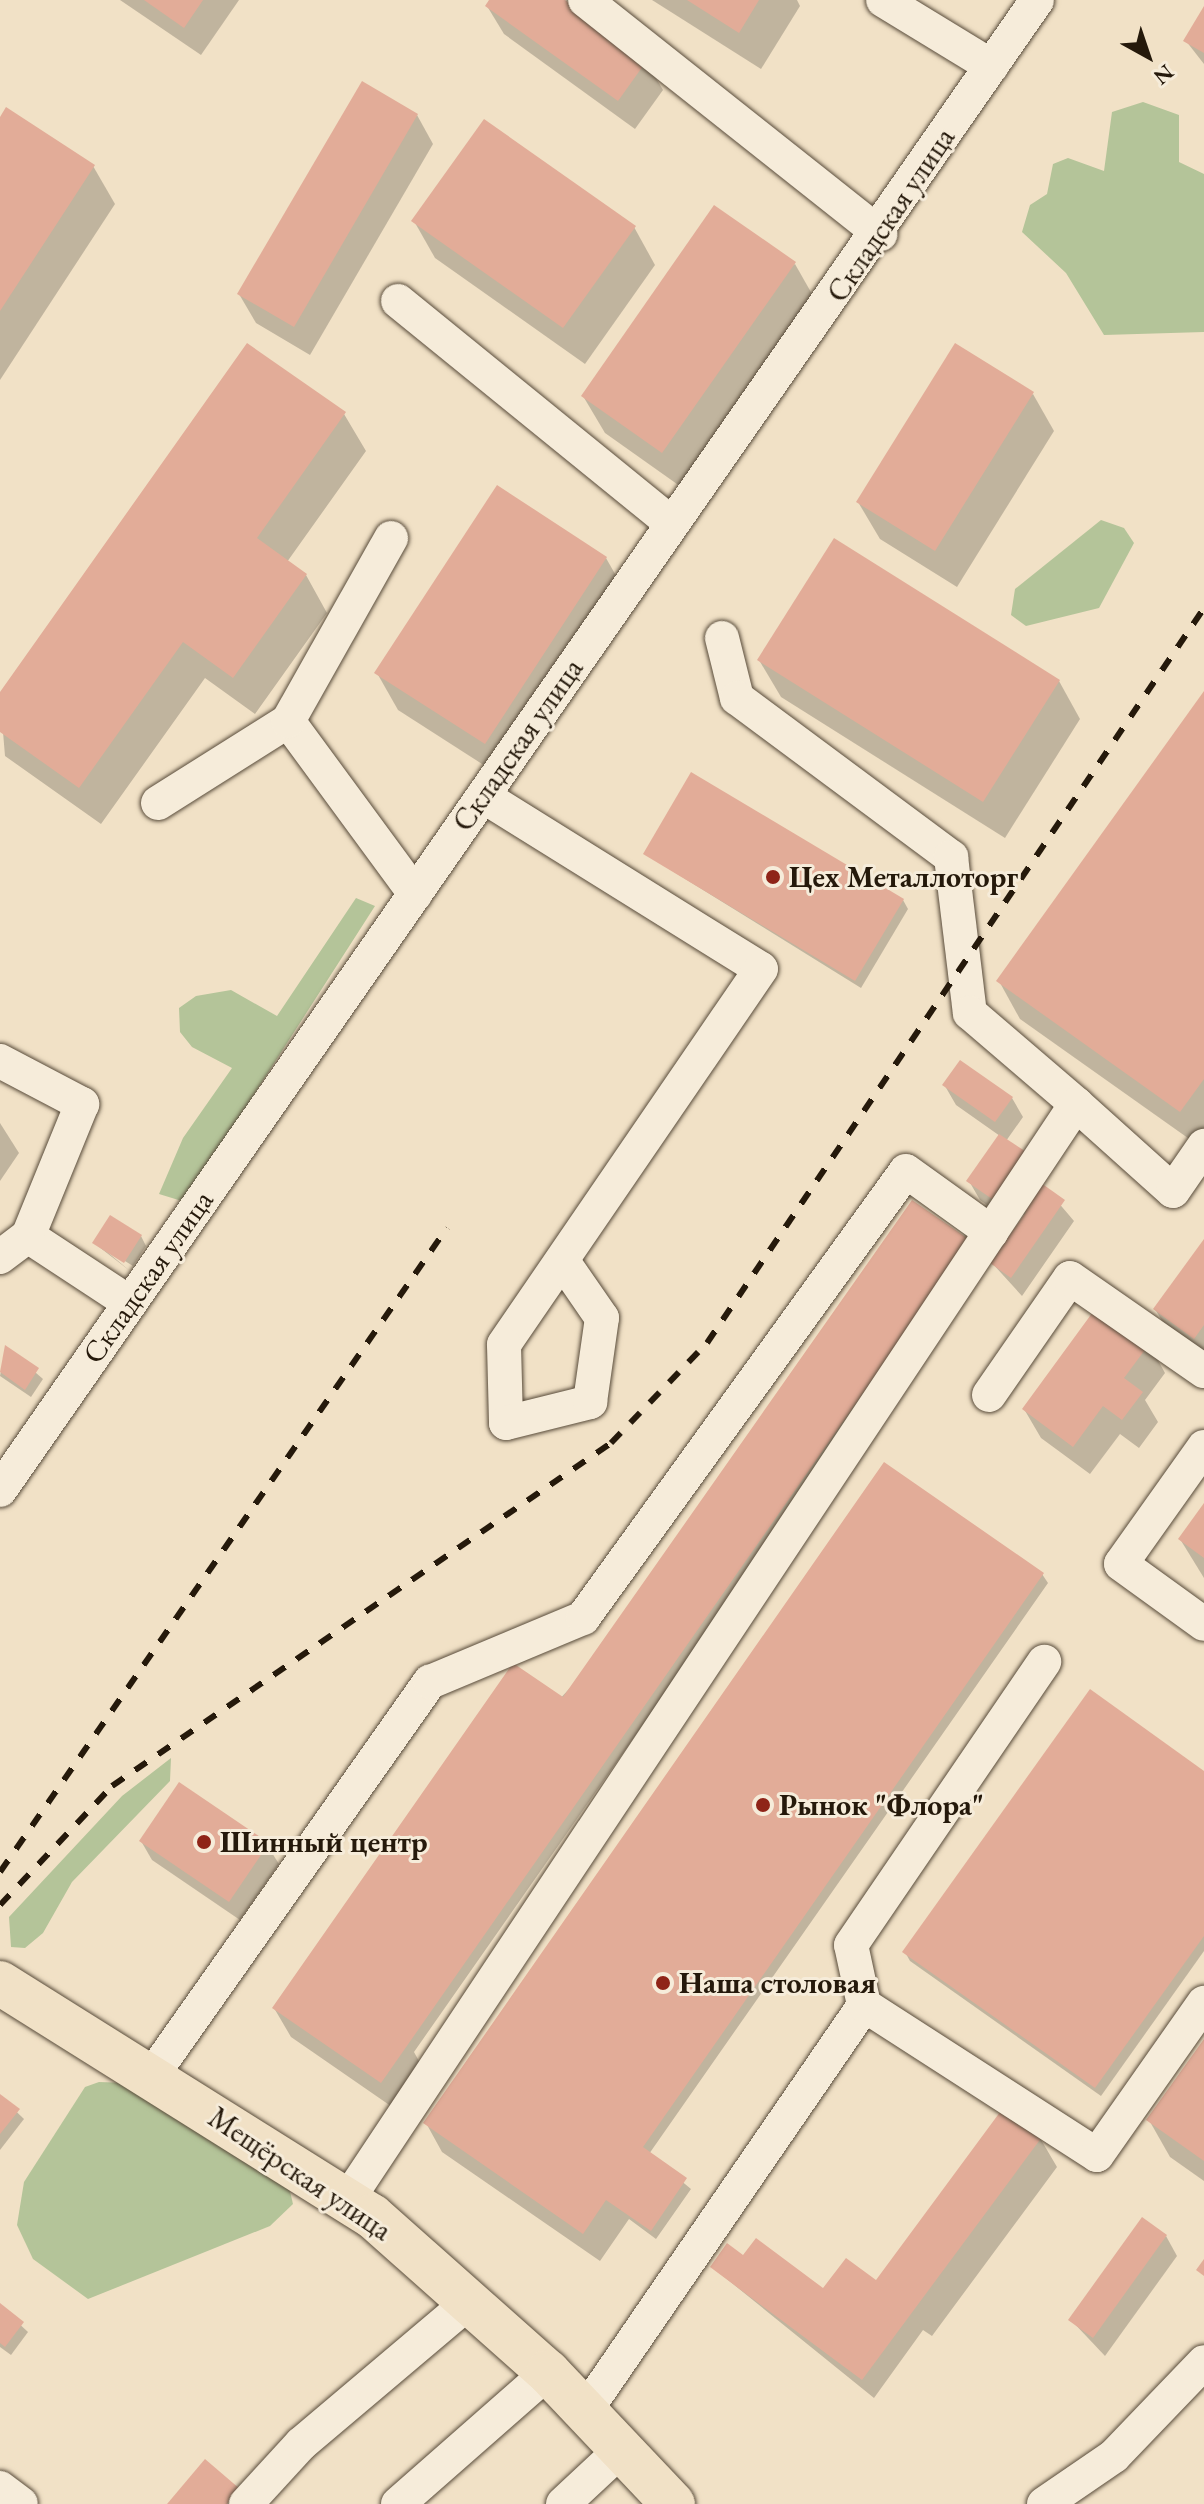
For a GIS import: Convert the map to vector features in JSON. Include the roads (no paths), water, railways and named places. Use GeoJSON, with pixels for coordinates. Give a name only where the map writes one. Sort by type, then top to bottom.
{"type":"FeatureCollection","features":[{"type":"Feature","properties":{"kind":"main road","name":"Мещёрская улица"},"geometry":{"type":"LineString","coordinates":[[0,1983],[348,2199],[548,2372],[673,2504]]}},
{"type":"Feature","properties":{"kind":"street"},"geometry":{"type":"LineString","coordinates":[[585,0],[880,234]]}},
{"type":"Feature","properties":{"kind":"street"},"geometry":{"type":"LineString","coordinates":[[883,0],[991,66]]}},
{"type":"Feature","properties":{"kind":"street","name":"Складская улица"},"geometry":{"type":"LineString","coordinates":[[0,1488],[672,524],[880,234],[1037,0]]}},
{"type":"Feature","properties":{"kind":"street"},"geometry":{"type":"LineString","coordinates":[[398,301],[672,524]]}},
{"type":"Feature","properties":{"kind":"street"},"geometry":{"type":"LineString","coordinates":[[158,803],[288,721],[391,538]]}},
{"type":"Feature","properties":{"kind":"street"},"geometry":{"type":"LineString","coordinates":[[722,638],[737,698],[951,857],[970,1013],[1173,1191],[1204,1146]]}},
{"type":"Feature","properties":{"kind":"street"},"geometry":{"type":"LineString","coordinates":[[288,721],[415,894]]}},
{"type":"Feature","properties":{"kind":"street"},"geometry":{"type":"LineString","coordinates":[[483,796],[761,969],[564,1263]]}},
{"type":"Feature","properties":{"kind":"street"},"geometry":{"type":"LineString","coordinates":[[0,1061],[82,1104],[28,1236],[0,1257]]}},
{"type":"Feature","properties":{"kind":"street"},"geometry":{"type":"LineString","coordinates":[[348,2199],[1076,1104]]}},
{"type":"Feature","properties":{"kind":"street"},"geometry":{"type":"LineString","coordinates":[[151,2077],[430,1682],[583,1618],[906,1171],[991,1232]]}},
{"type":"Feature","properties":{"kind":"street"},"geometry":{"type":"LineString","coordinates":[[28,1236],[130,1303]]}},
{"type":"Feature","properties":{"kind":"street"},"geometry":{"type":"LineString","coordinates":[[989,1395],[1070,1278],[1204,1371]]}},
{"type":"Feature","properties":{"kind":"street"},"geometry":{"type":"LineString","coordinates":[[1204,1447],[1121,1564],[1204,1624]]}},
{"type":"Feature","properties":{"kind":"street"},"geometry":{"type":"LineString","coordinates":[[1044,1662],[851,1945],[864,2005],[1097,2155],[1204,2003]]}},
{"type":"Feature","properties":{"kind":"street"},"geometry":{"type":"LineString","coordinates":[[586,2410],[864,2005]]}},
{"type":"Feature","properties":{"kind":"street"},"geometry":{"type":"LineString","coordinates":[[246,2504],[301,2444],[469,2302]]}},
{"type":"Feature","properties":{"kind":"street"},"geometry":{"type":"LineString","coordinates":[[1044,2504],[1114,2456],[1204,2362]]}},
{"type":"Feature","properties":{"kind":"street"},"geometry":{"type":"LineString","coordinates":[[398,2504],[548,2372]]}},
{"type":"Feature","properties":{"kind":"street"},"geometry":{"type":"LineString","coordinates":[[563,2504],[622,2449]]}},
{"type":"Feature","properties":{"kind":"street"},"geometry":{"type":"LineString","coordinates":[[0,2488],[21,2504]]}},
{"type":"Feature","properties":{"kind":"railway"},"geometry":{"type":"LineString","coordinates":[[0,1905],[112,1786],[611,1443],[707,1343],[1204,608]]}},
{"type":"Feature","properties":{"kind":"railway"},"geometry":{"type":"LineString","coordinates":[[0,1872],[447,1228]]}},
{"type":"Feature","properties":{"kind":"place","name":"Цех Металлоторг"},"geometry":{"type":"Point","coordinates":[773,877]}},
{"type":"Feature","properties":{"kind":"place","name":"Рынок \"Флора\""},"geometry":{"type":"Point","coordinates":[763,1805]}},
{"type":"Feature","properties":{"kind":"place","name":"Шинный центр"},"geometry":{"type":"Point","coordinates":[204,1842]}},
{"type":"Feature","properties":{"kind":"place","name":"Наша столовая"},"geometry":{"type":"Point","coordinates":[663,1983]}}]}
